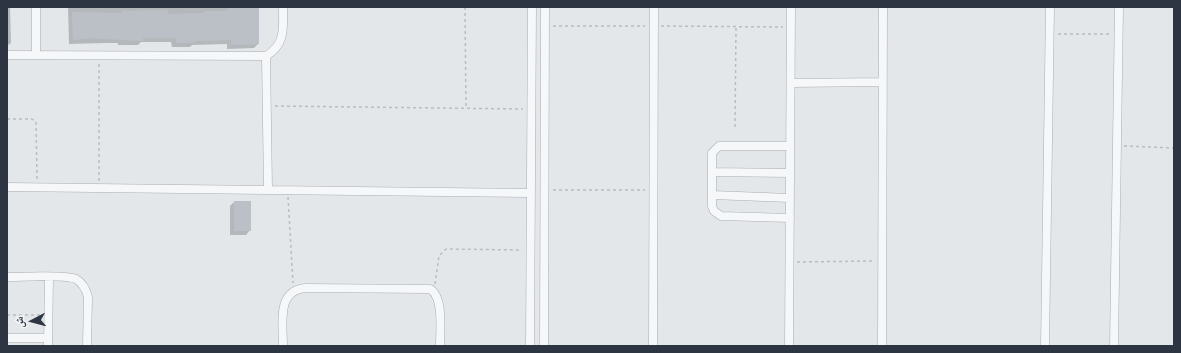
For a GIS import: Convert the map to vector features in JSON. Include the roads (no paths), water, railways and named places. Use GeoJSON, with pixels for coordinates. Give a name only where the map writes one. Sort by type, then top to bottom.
{"type":"FeatureCollection","features":[{"type":"Feature","properties":{"kind":"street"},"geometry":{"type":"LineString","coordinates":[[36,7],[36,55]]}},
{"type":"Feature","properties":{"kind":"street"},"geometry":{"type":"LineString","coordinates":[[7,55],[266,56],[275,50],[281,42],[283,7]]}},
{"type":"Feature","properties":{"kind":"street"},"geometry":{"type":"LineString","coordinates":[[530,346],[532,7]]}},
{"type":"Feature","properties":{"kind":"street"},"geometry":{"type":"LineString","coordinates":[[544,346],[546,7]]}},
{"type":"Feature","properties":{"kind":"street"},"geometry":{"type":"LineString","coordinates":[[652,346],[654,7]]}},
{"type":"Feature","properties":{"kind":"street"},"geometry":{"type":"LineString","coordinates":[[789,346],[791,7]]}},
{"type":"Feature","properties":{"kind":"street"},"geometry":{"type":"LineString","coordinates":[[882,346],[881,261],[883,7]]}},
{"type":"Feature","properties":{"kind":"street"},"geometry":{"type":"LineString","coordinates":[[1045,346],[1050,7]]}},
{"type":"Feature","properties":{"kind":"street"},"geometry":{"type":"LineString","coordinates":[[1114,346],[1119,7]]}},
{"type":"Feature","properties":{"kind":"street"},"geometry":{"type":"LineString","coordinates":[[266,56],[268,189]]}},
{"type":"Feature","properties":{"kind":"street"},"geometry":{"type":"LineString","coordinates":[[791,83],[882,82]]}},
{"type":"Feature","properties":{"kind":"street"},"geometry":{"type":"LineString","coordinates":[[531,140],[545,141]]}},
{"type":"Feature","properties":{"kind":"street"},"geometry":{"type":"LineString","coordinates":[[790,146],[720,146],[712,153],[712,195],[714,211],[721,216],[790,218]]}},
{"type":"Feature","properties":{"kind":"street"},"geometry":{"type":"LineString","coordinates":[[712,172],[790,173]]}},
{"type":"Feature","properties":{"kind":"street"},"geometry":{"type":"LineString","coordinates":[[7,187],[287,189],[530,193]]}},
{"type":"Feature","properties":{"kind":"street"},"geometry":{"type":"LineString","coordinates":[[712,195],[790,198]]}},
{"type":"Feature","properties":{"kind":"street"},"geometry":{"type":"LineString","coordinates":[[530,234],[544,234]]}},
{"type":"Feature","properties":{"kind":"street"},"geometry":{"type":"LineString","coordinates":[[7,277],[49,277],[76,279],[84,286],[88,297],[88,346]]}},
{"type":"Feature","properties":{"kind":"street"},"geometry":{"type":"LineString","coordinates":[[7,338],[48,342],[49,277]]}},
{"type":"Feature","properties":{"kind":"street"},"geometry":{"type":"LineString","coordinates":[[282,346],[284,302],[293,291],[306,288],[426,289],[434,291],[439,302],[440,346]]}},
{"type":"Feature","properties":{"kind":"street"},"geometry":{"type":"LineString","coordinates":[[530,316],[544,317]]}}]}
